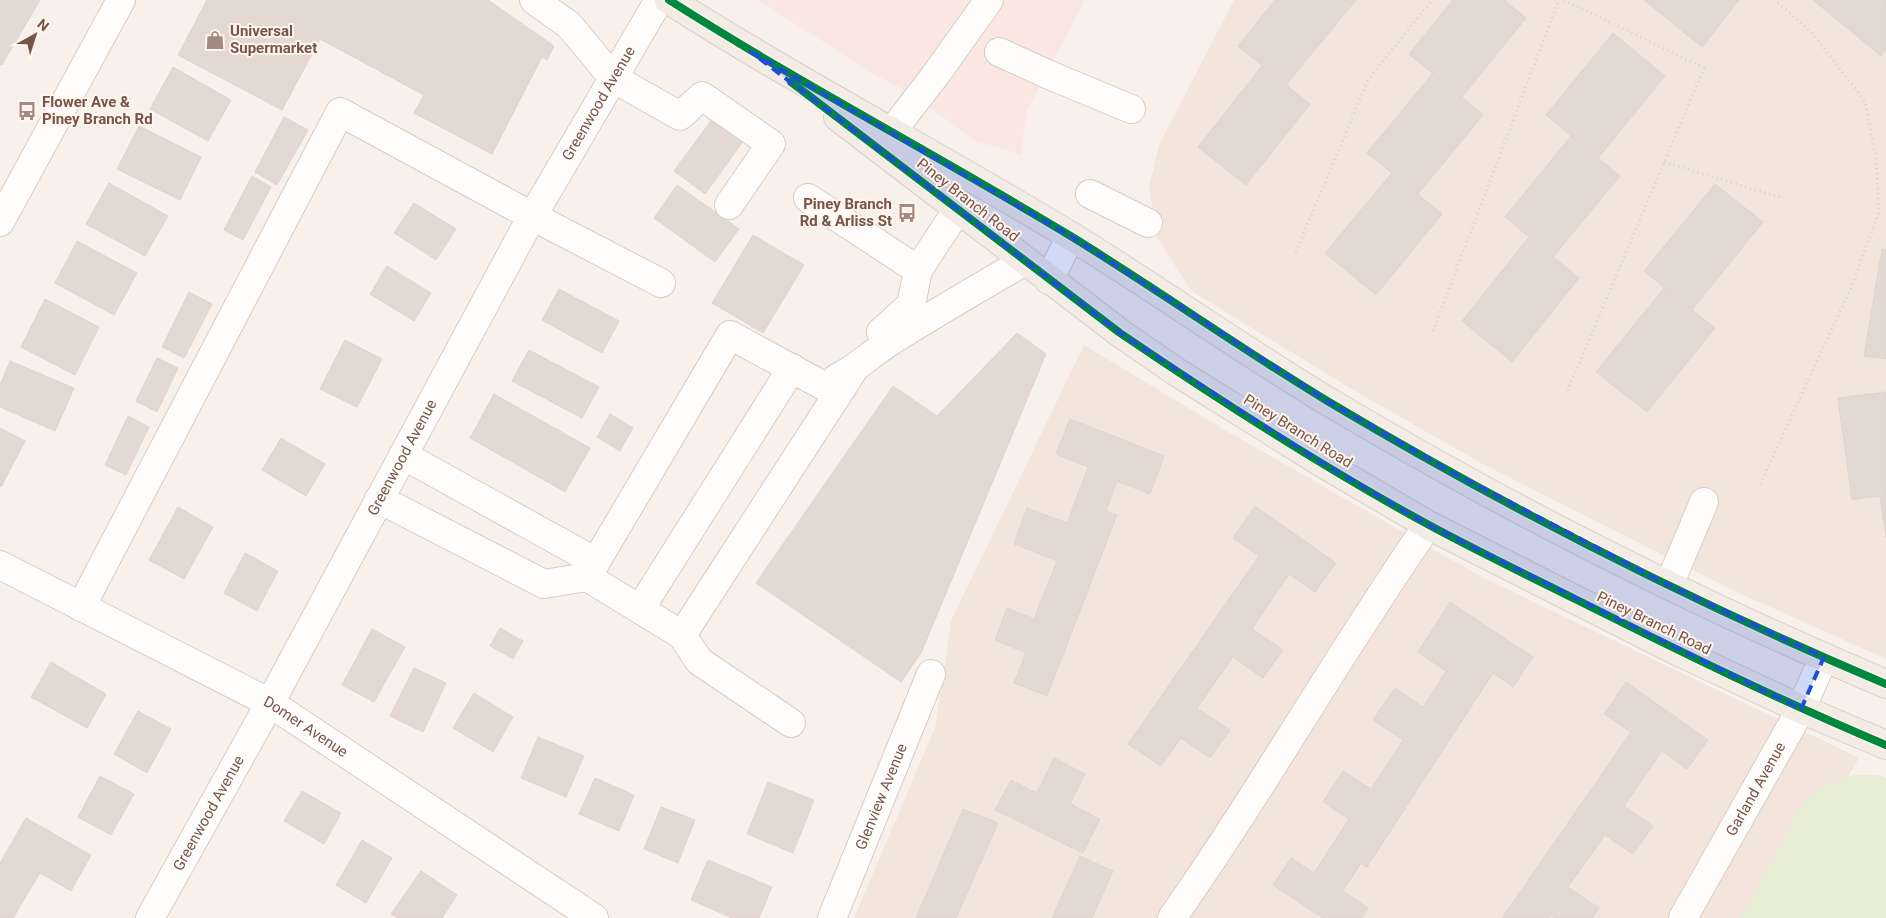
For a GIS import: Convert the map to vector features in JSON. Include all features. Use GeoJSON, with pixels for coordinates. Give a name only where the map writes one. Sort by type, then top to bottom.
{"type":"FeatureCollection","features":[{"type":"Feature","properties":{"kind":"main road","name":"Piney Branch Road"},"geometry":{"type":"LineString","coordinates":[[668,0],[885,140],[1071,236],[1328,401],[1454,473],[1573,537],[1669,585],[1824,658],[1886,684]]}},
{"type":"Feature","properties":{"kind":"main road","name":"Piney Branch Road"},"geometry":{"type":"LineString","coordinates":[[885,140],[958,209],[1120,333],[1176,371],[1319,461],[1428,525],[1679,652],[1801,709],[1886,745]]}},
{"type":"Feature","properties":{"kind":"street"},"geometry":{"type":"LineString","coordinates":[[0,222],[121,0]]}},
{"type":"Feature","properties":{"kind":"street"},"geometry":{"type":"LineString","coordinates":[[534,0],[569,24],[613,78],[680,116],[702,96],[771,144],[729,205]]}},
{"type":"Feature","properties":{"kind":"street","name":"Greenwood Avenue"},"geometry":{"type":"LineString","coordinates":[[150,918],[270,703],[532,216],[613,78],[668,0]]}},
{"type":"Feature","properties":{"kind":"street"},"geometry":{"type":"LineString","coordinates":[[885,140],[989,0]]}},
{"type":"Feature","properties":{"kind":"street"},"geometry":{"type":"LineString","coordinates":[[999,52],[1131,110]]}},
{"type":"Feature","properties":{"kind":"street"},"geometry":{"type":"LineString","coordinates":[[81,606],[340,112],[532,216],[661,283]]}},
{"type":"Feature","properties":{"kind":"street"},"geometry":{"type":"LineString","coordinates":[[1090,194],[1148,223]]}},
{"type":"Feature","properties":{"kind":"street"},"geometry":{"type":"LineString","coordinates":[[808,198],[918,270]]}},
{"type":"Feature","properties":{"kind":"street"},"geometry":{"type":"LineString","coordinates":[[822,385],[911,305],[918,270],[958,209]]}},
{"type":"Feature","properties":{"kind":"street"},"geometry":{"type":"LineString","coordinates":[[1049,280],[1071,236]]}},
{"type":"Feature","properties":{"kind":"street"},"geometry":{"type":"LineString","coordinates":[[822,385],[854,369],[879,349],[1025,261]]}},
{"type":"Feature","properties":{"kind":"street"},"geometry":{"type":"LineString","coordinates":[[379,499],[544,584],[591,569],[730,335],[822,385]]}},
{"type":"Feature","properties":{"kind":"street"},"geometry":{"type":"LineString","coordinates":[[640,609],[792,368]]}},
{"type":"Feature","properties":{"kind":"street"},"geometry":{"type":"LineString","coordinates":[[682,635],[854,369]]}},
{"type":"Feature","properties":{"kind":"street"},"geometry":{"type":"LineString","coordinates":[[403,454],[591,569],[640,609],[682,635],[699,661],[791,724]]}},
{"type":"Feature","properties":{"kind":"street"},"geometry":{"type":"LineString","coordinates":[[1669,585],[1704,502]]}},
{"type":"Feature","properties":{"kind":"street"},"geometry":{"type":"LineString","coordinates":[[1172,918],[1216,856],[1428,525]]}},
{"type":"Feature","properties":{"kind":"street","name":"Domer Avenue"},"geometry":{"type":"LineString","coordinates":[[0,564],[270,703],[594,918]]}},
{"type":"Feature","properties":{"kind":"street","name":"Garland Avenue"},"geometry":{"type":"LineString","coordinates":[[1683,918],[1801,709],[1824,658]]}},
{"type":"Feature","properties":{"kind":"street","name":"Glenview Avenue"},"geometry":{"type":"LineString","coordinates":[[832,918],[931,674]]}},
{"type":"Feature","properties":{"kind":"path"},"geometry":{"type":"LineString","coordinates":[[1296,252],[1368,80],[1432,0]]}},
{"type":"Feature","properties":{"kind":"path"},"geometry":{"type":"LineString","coordinates":[[1433,331],[1559,0]]}},
{"type":"Feature","properties":{"kind":"path"},"geometry":{"type":"LineString","coordinates":[[1564,0],[1704,68],[1567,392]]}},
{"type":"Feature","properties":{"kind":"path"},"geometry":{"type":"LineString","coordinates":[[1760,484],[1850,290],[1879,212],[1876,159],[1865,102],[1814,34],[1775,0]]}},
{"type":"Feature","properties":{"kind":"path"},"geometry":{"type":"LineString","coordinates":[[1664,162],[1782,198]]}},
{"type":"Feature","properties":{"kind":"highlighted area"},"geometry":{"type":"Polygon","coordinates":[[[751,52],[1071,236],[1328,401],[1454,473],[1669,585],[1824,657],[1801,709],[1428,525],[1319,461],[1120,333],[751,52]]]}},
{"type":"Feature","properties":{"kind":"shaded area"},"geometry":{"type":"Polygon","coordinates":[[[758,0],[1085,0],[1027,111],[1021,155],[973,140],[912,94],[873,74],[758,0]]]}},
{"type":"Feature","properties":{"kind":"shaded area"},"geometry":{"type":"Polygon","coordinates":[[[1234,0],[1886,0],[1886,659],[1732,590],[1479,462],[1355,391],[1191,291],[1157,237],[1149,188],[1159,145],[1234,0]]]}},
{"type":"Feature","properties":{"kind":"shaded area"},"geometry":{"type":"Polygon","coordinates":[[[1084,345],[1223,429],[1482,577],[1859,758],[1766,918],[854,918],[935,728],[951,621],[1084,345]]]}},
{"type":"Feature","properties":{"kind":"green space"},"geometry":{"type":"Polygon","coordinates":[[[1852,775],[1878,775],[1886,778],[1886,918],[1741,918],[1799,809],[1817,790],[1852,775]]]}},
{"type":"Feature","properties":{"kind":"building"},"geometry":{"type":"Polygon","coordinates":[[[0,0],[40,0],[2,65],[0,64],[0,0]]]}},
{"type":"Feature","properties":{"kind":"building"},"geometry":{"type":"Polygon","coordinates":[[[207,0],[488,0],[554,46],[547,60],[542,57],[492,154],[414,113],[424,95],[320,39],[282,110],[178,55],[207,0]]]}},
{"type":"Feature","properties":{"kind":"building"},"geometry":{"type":"Polygon","coordinates":[[[1275,0],[1356,0],[1286,85],[1238,46],[1275,0]]]}},
{"type":"Feature","properties":{"kind":"building"},"geometry":{"type":"Polygon","coordinates":[[[1453,0],[1504,0],[1526,18],[1462,97],[1409,54],[1453,0]]]}},
{"type":"Feature","properties":{"kind":"building"},"geometry":{"type":"Polygon","coordinates":[[[1644,0],[1739,0],[1702,47],[1644,0]]]}},
{"type":"Feature","properties":{"kind":"building"},"geometry":{"type":"Polygon","coordinates":[[[1813,0],[1886,0],[1886,50],[1881,56],[1813,0]]]}},
{"type":"Feature","properties":{"kind":"building"},"geometry":{"type":"Polygon","coordinates":[[[1613,33],[1665,76],[1598,158],[1546,115],[1613,33]]]}},
{"type":"Feature","properties":{"kind":"building"},"geometry":{"type":"Polygon","coordinates":[[[1262,66],[1310,104],[1246,185],[1198,147],[1262,66]]]}},
{"type":"Feature","properties":{"kind":"building"},"geometry":{"type":"Polygon","coordinates":[[[173,67],[231,100],[208,141],[150,109],[173,67]]]}},
{"type":"Feature","properties":{"kind":"building"},"geometry":{"type":"Polygon","coordinates":[[[1433,73],[1483,115],[1418,194],[1367,153],[1433,73]]]}},
{"type":"Feature","properties":{"kind":"building"},"geometry":{"type":"Polygon","coordinates":[[[284,117],[308,130],[277,185],[255,172],[284,117]]]}},
{"type":"Feature","properties":{"kind":"building"},"geometry":{"type":"Polygon","coordinates":[[[713,118],[744,140],[705,194],[674,171],[713,118]]]}},
{"type":"Feature","properties":{"kind":"building"},"geometry":{"type":"Polygon","coordinates":[[[139,126],[201,157],[180,200],[117,169],[139,126]]]}},
{"type":"Feature","properties":{"kind":"building"},"geometry":{"type":"Polygon","coordinates":[[[1571,136],[1620,176],[1553,257],[1505,217],[1571,136]]]}},
{"type":"Feature","properties":{"kind":"building"},"geometry":{"type":"Polygon","coordinates":[[[1392,173],[1442,214],[1376,295],[1325,253],[1392,173]]]}},
{"type":"Feature","properties":{"kind":"building"},"geometry":{"type":"Polygon","coordinates":[[[252,176],[271,187],[243,240],[224,230],[252,176]]]}},
{"type":"Feature","properties":{"kind":"building"},"geometry":{"type":"Polygon","coordinates":[[[109,183],[168,216],[145,256],[86,224],[109,183]]]}},
{"type":"Feature","properties":{"kind":"building"},"geometry":{"type":"Polygon","coordinates":[[[1715,184],[1763,222],[1692,310],[1644,271],[1715,184]]]}},
{"type":"Feature","properties":{"kind":"building"},"geometry":{"type":"Polygon","coordinates":[[[677,185],[739,229],[715,262],[654,218],[677,185]]]}},
{"type":"Feature","properties":{"kind":"building"},"geometry":{"type":"Polygon","coordinates":[[[414,203],[456,229],[436,260],[394,233],[414,203]]]}},
{"type":"Feature","properties":{"kind":"building"},"geometry":{"type":"Polygon","coordinates":[[[753,235],[804,265],[763,333],[712,303],[753,235]]]}},
{"type":"Feature","properties":{"kind":"building"},"geometry":{"type":"Polygon","coordinates":[[[1529,237],[1579,278],[1512,362],[1462,321],[1529,237]]]}},
{"type":"Feature","properties":{"kind":"building"},"geometry":{"type":"Polygon","coordinates":[[[77,241],[137,273],[114,315],[55,283],[77,241]]]}},
{"type":"Feature","properties":{"kind":"building"},"geometry":{"type":"Polygon","coordinates":[[[1882,249],[1886,250],[1886,359],[1864,356],[1882,249]]]}},
{"type":"Feature","properties":{"kind":"building"},"geometry":{"type":"Polygon","coordinates":[[[387,266],[431,293],[414,321],[370,294],[387,266]]]}},
{"type":"Feature","properties":{"kind":"building"},"geometry":{"type":"Polygon","coordinates":[[[1664,288],[1715,328],[1647,412],[1596,372],[1664,288]]]}},
{"type":"Feature","properties":{"kind":"building"},"geometry":{"type":"Polygon","coordinates":[[[559,289],[619,321],[602,353],[542,320],[559,289]]]}},
{"type":"Feature","properties":{"kind":"building"},"geometry":{"type":"Polygon","coordinates":[[[189,292],[212,304],[184,358],[162,347],[189,292]]]}},
{"type":"Feature","properties":{"kind":"building"},"geometry":{"type":"Polygon","coordinates":[[[45,299],[99,327],[75,375],[21,347],[45,299]]]}},
{"type":"Feature","properties":{"kind":"building"},"geometry":{"type":"Polygon","coordinates":[[[1017,333],[1046,354],[921,653],[901,682],[756,583],[893,386],[937,416],[1017,333]]]}},
{"type":"Feature","properties":{"kind":"building"},"geometry":{"type":"Polygon","coordinates":[[[345,340],[382,359],[357,407],[320,389],[345,340]]]}},
{"type":"Feature","properties":{"kind":"building"},"geometry":{"type":"Polygon","coordinates":[[[529,350],[599,387],[582,418],[512,381],[529,350]]]}},
{"type":"Feature","properties":{"kind":"building"},"geometry":{"type":"Polygon","coordinates":[[[157,358],[178,368],[157,412],[136,401],[157,358]]]}},
{"type":"Feature","properties":{"kind":"building"},"geometry":{"type":"Polygon","coordinates":[[[10,361],[74,388],[55,431],[0,407],[0,385],[10,361]]]}},
{"type":"Feature","properties":{"kind":"building"},"geometry":{"type":"Polygon","coordinates":[[[1886,392],[1886,495],[1852,500],[1838,398],[1886,392]]]}},
{"type":"Feature","properties":{"kind":"building"},"geometry":{"type":"Polygon","coordinates":[[[494,394],[590,448],[565,492],[470,438],[494,394]]]}},
{"type":"Feature","properties":{"kind":"building"},"geometry":{"type":"Polygon","coordinates":[[[610,414],[633,428],[620,451],[597,437],[610,414]]]}},
{"type":"Feature","properties":{"kind":"building"},"geometry":{"type":"Polygon","coordinates":[[[128,416],[149,427],[126,475],[105,465],[128,416]]]}},
{"type":"Feature","properties":{"kind":"building"},"geometry":{"type":"Polygon","coordinates":[[[1070,419],[1164,456],[1150,494],[1117,481],[1106,511],[1117,515],[1047,696],[1014,683],[1026,653],[995,640],[1007,608],[1034,619],[1057,561],[1014,544],[1027,508],[1067,523],[1088,467],[1056,454],[1070,419]]]}},
{"type":"Feature","properties":{"kind":"building"},"geometry":{"type":"Polygon","coordinates":[[[0,428],[25,441],[1,487],[0,486],[0,428]]]}},
{"type":"Feature","properties":{"kind":"building"},"geometry":{"type":"Polygon","coordinates":[[[281,438],[325,464],[306,496],[262,470],[281,438]]]}},
{"type":"Feature","properties":{"kind":"building"},"geometry":{"type":"Polygon","coordinates":[[[1886,495],[1886,537],[1880,496],[1886,495]]]}},
{"type":"Feature","properties":{"kind":"building"},"geometry":{"type":"Polygon","coordinates":[[[1255,506],[1336,563],[1315,592],[1289,574],[1252,629],[1283,650],[1263,678],[1233,657],[1197,708],[1230,730],[1210,758],[1181,738],[1161,766],[1128,744],[1259,556],[1233,538],[1255,506]]]}},
{"type":"Feature","properties":{"kind":"building"},"geometry":{"type":"Polygon","coordinates":[[[178,507],[213,527],[184,579],[149,560],[178,507]]]}},
{"type":"Feature","properties":{"kind":"building"},"geometry":{"type":"Polygon","coordinates":[[[245,553],[278,571],[257,611],[224,593],[245,553]]]}},
{"type":"Feature","properties":{"kind":"building"},"geometry":{"type":"Polygon","coordinates":[[[1450,602],[1533,657],[1513,687],[1493,673],[1367,867],[1361,863],[1343,891],[1368,908],[1362,918],[1323,918],[1273,885],[1291,858],[1314,873],[1349,819],[1323,802],[1343,771],[1371,789],[1403,740],[1373,720],[1395,688],[1423,707],[1446,671],[1418,652],[1450,602]]]}},
{"type":"Feature","properties":{"kind":"building"},"geometry":{"type":"Polygon","coordinates":[[[500,628],[523,641],[513,659],[490,646],[500,628]]]}},
{"type":"Feature","properties":{"kind":"building"},"geometry":{"type":"Polygon","coordinates":[[[372,629],[405,647],[374,702],[342,685],[372,629]]]}},
{"type":"Feature","properties":{"kind":"building"},"geometry":{"type":"Polygon","coordinates":[[[51,662],[106,694],[87,728],[31,697],[51,662]]]}},
{"type":"Feature","properties":{"kind":"building"},"geometry":{"type":"Polygon","coordinates":[[[414,668],[446,683],[423,732],[390,716],[414,668]]]}},
{"type":"Feature","properties":{"kind":"building"},"geometry":{"type":"Polygon","coordinates":[[[1626,682],[1708,740],[1687,769],[1662,751],[1624,806],[1653,826],[1633,854],[1605,835],[1568,887],[1599,908],[1592,918],[1554,918],[1550,915],[1548,918],[1502,918],[1631,732],[1604,714],[1626,682]]]}},
{"type":"Feature","properties":{"kind":"building"},"geometry":{"type":"Polygon","coordinates":[[[474,693],[513,717],[493,752],[453,728],[474,693]]]}},
{"type":"Feature","properties":{"kind":"building"},"geometry":{"type":"Polygon","coordinates":[[[138,711],[171,729],[147,773],[114,754],[138,711]]]}},
{"type":"Feature","properties":{"kind":"building"},"geometry":{"type":"Polygon","coordinates":[[[538,737],[584,756],[566,797],[521,778],[538,737]]]}},
{"type":"Feature","properties":{"kind":"building"},"geometry":{"type":"Polygon","coordinates":[[[1054,758],[1085,774],[1070,804],[1100,819],[1083,853],[995,810],[1011,780],[1037,793],[1054,758]]]}},
{"type":"Feature","properties":{"kind":"building"},"geometry":{"type":"Polygon","coordinates":[[[100,776],[134,794],[111,835],[78,817],[100,776]]]}},
{"type":"Feature","properties":{"kind":"building"},"geometry":{"type":"Polygon","coordinates":[[[595,778],[634,795],[619,831],[579,814],[595,778]]]}},
{"type":"Feature","properties":{"kind":"building"},"geometry":{"type":"Polygon","coordinates":[[[768,782],[814,800],[793,853],[747,834],[768,782]]]}},
{"type":"Feature","properties":{"kind":"building"},"geometry":{"type":"Polygon","coordinates":[[[302,791],[341,813],[324,844],[284,821],[302,791]]]}},
{"type":"Feature","properties":{"kind":"building"},"geometry":{"type":"Polygon","coordinates":[[[661,807],[695,820],[678,863],[644,849],[661,807]]]}},
{"type":"Feature","properties":{"kind":"building"},"geometry":{"type":"Polygon","coordinates":[[[963,809],[998,823],[956,918],[916,918],[963,809]]]}},
{"type":"Feature","properties":{"kind":"building"},"geometry":{"type":"Polygon","coordinates":[[[26,818],[91,855],[71,891],[40,873],[13,918],[0,918],[0,863],[26,818]]]}},
{"type":"Feature","properties":{"kind":"building"},"geometry":{"type":"Polygon","coordinates":[[[362,840],[392,858],[366,903],[336,885],[362,840]]]}},
{"type":"Feature","properties":{"kind":"building"},"geometry":{"type":"Polygon","coordinates":[[[1080,856],[1113,871],[1092,918],[1052,918],[1080,856]]]}},
{"type":"Feature","properties":{"kind":"building"},"geometry":{"type":"Polygon","coordinates":[[[708,860],[772,887],[759,918],[732,918],[691,900],[708,860]]]}},
{"type":"Feature","properties":{"kind":"building"},"geometry":{"type":"Polygon","coordinates":[[[421,871],[457,895],[442,918],[397,918],[391,914],[421,871]]]}},
{"type":"Feature","properties":{"kind":"cycle path"},"geometry":{"type":"LineString","coordinates":[[669,0],[818,90],[1069,235],[1296,382],[1396,441],[1533,516],[1672,587],[1743,621],[1886,684]]}},
{"type":"Feature","properties":{"kind":"cycle path"},"geometry":{"type":"LineString","coordinates":[[791,82],[1120,333],[1195,384],[1311,457],[1389,503],[1502,563],[1730,675],[1886,745]]}},
{"type":"Feature","properties":{"kind":"place","name":"Universal Supermarket"},"geometry":{"type":"Point","coordinates":[215,40]}},
{"type":"Feature","properties":{"kind":"place","name":"Flower Ave & Piney Branch Rd"},"geometry":{"type":"Point","coordinates":[27,111]}},
{"type":"Feature","properties":{"kind":"place","name":"Piney Branch Rd & Arliss St"},"geometry":{"type":"Point","coordinates":[907,213]}}]}
